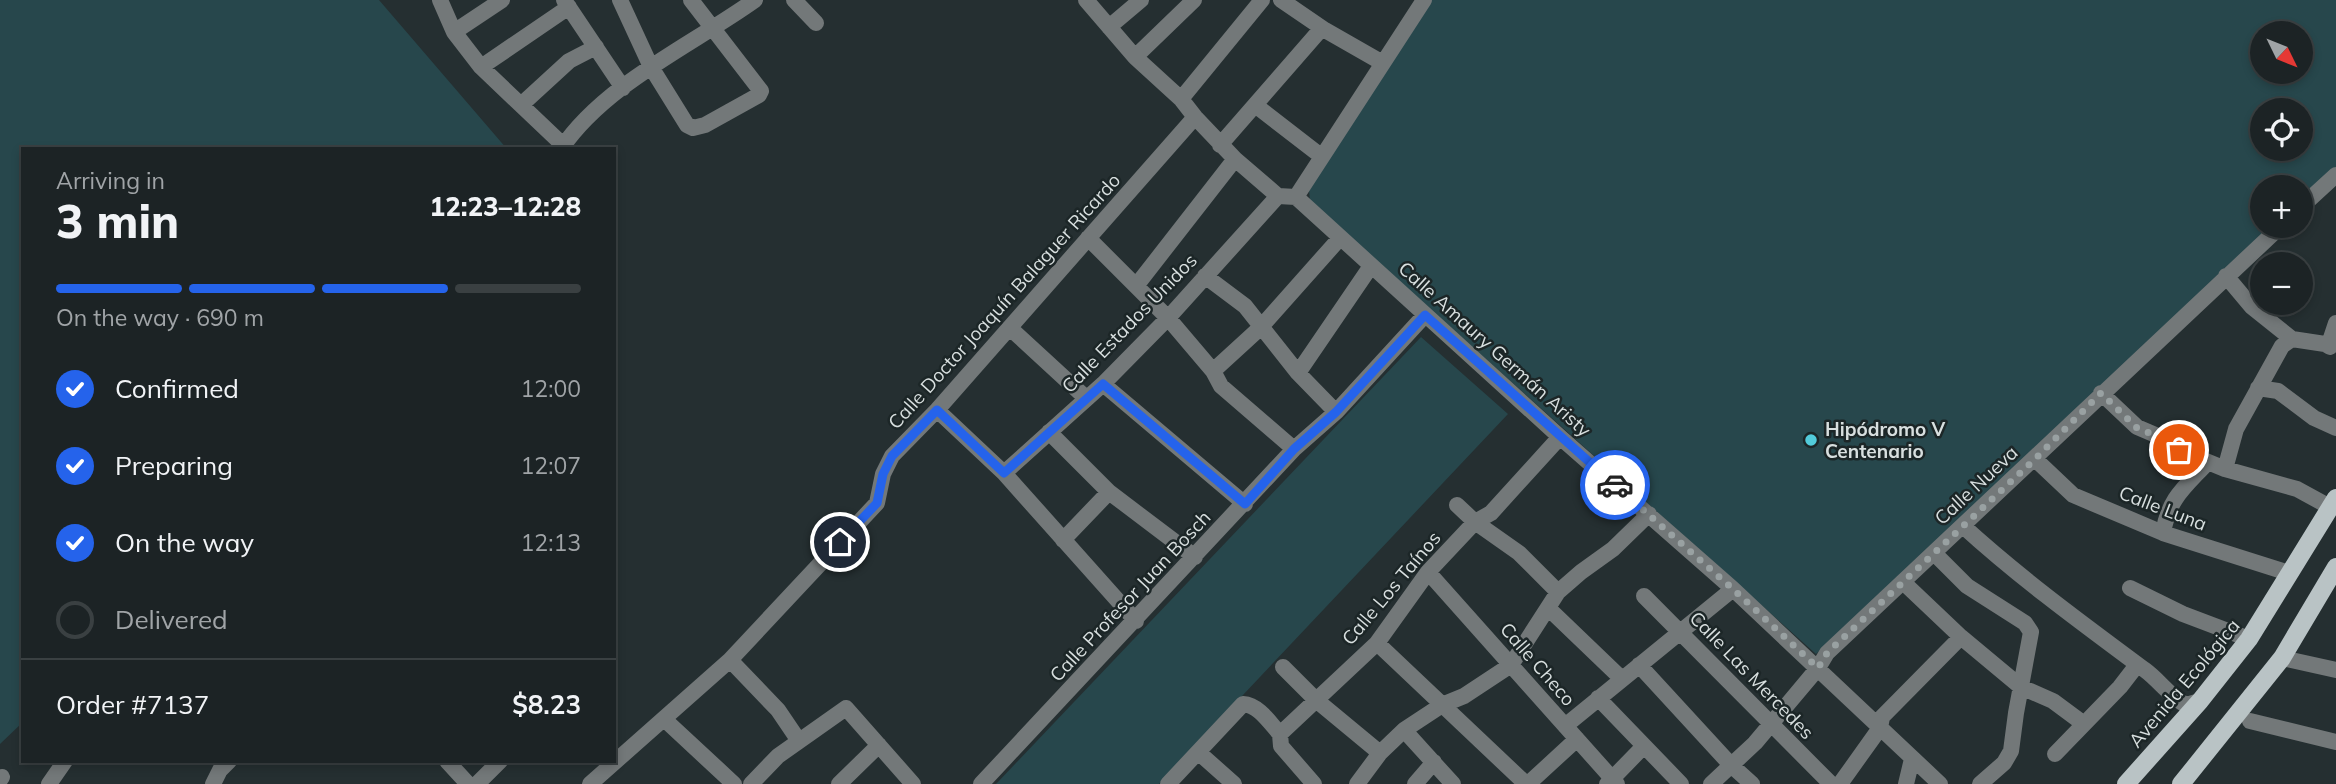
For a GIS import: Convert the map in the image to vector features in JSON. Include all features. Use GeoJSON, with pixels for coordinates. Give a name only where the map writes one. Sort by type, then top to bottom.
{"type":"FeatureCollection","features":[{"type":"Feature","properties":{"kind":"main road","name":"Avenida Ecológica"},"geometry":{"type":"LineString","coordinates":[[2126,784],[2200,701],[2249,639],[2333,503]]}},
{"type":"Feature","properties":{"kind":"main road"},"geometry":{"type":"LineString","coordinates":[[2181,784],[2282,658],[2336,568]]}},
{"type":"Feature","properties":{"kind":"street"},"geometry":{"type":"LineString","coordinates":[[440,0],[454,32],[481,67],[562,147],[590,114],[651,66],[713,30],[755,0]]}},
{"type":"Feature","properties":{"kind":"street"},"geometry":{"type":"LineString","coordinates":[[454,32],[502,0]]}},
{"type":"Feature","properties":{"kind":"street"},"geometry":{"type":"LineString","coordinates":[[620,0],[651,66],[687,125],[693,128],[705,125],[759,95],[761,91],[691,0]]}},
{"type":"Feature","properties":{"kind":"street"},"geometry":{"type":"LineString","coordinates":[[794,0],[816,23]]}},
{"type":"Feature","properties":{"kind":"street"},"geometry":{"type":"LineString","coordinates":[[1086,0],[1135,57],[1181,99],[1220,145],[1278,196],[1296,197],[1423,0]]}},
{"type":"Feature","properties":{"kind":"street"},"geometry":{"type":"LineString","coordinates":[[1109,27],[1141,0]]}},
{"type":"Feature","properties":{"kind":"street"},"geometry":{"type":"LineString","coordinates":[[1135,57],[1194,0]]}},
{"type":"Feature","properties":{"kind":"street"},"geometry":{"type":"LineString","coordinates":[[1181,99],[1262,0]]}},
{"type":"Feature","properties":{"kind":"street"},"geometry":{"type":"LineString","coordinates":[[1281,0],[1381,62]]}},
{"type":"Feature","properties":{"kind":"street"},"geometry":{"type":"LineString","coordinates":[[481,67],[566,4],[623,88]]}},
{"type":"Feature","properties":{"kind":"street"},"geometry":{"type":"LineString","coordinates":[[1220,145],[1322,27]]}},
{"type":"Feature","properties":{"kind":"street"},"geometry":{"type":"LineString","coordinates":[[521,105],[569,61],[596,47]]}},
{"type":"Feature","properties":{"kind":"street"},"geometry":{"type":"LineString","coordinates":[[1255,106],[1321,156]]}},
{"type":"Feature","properties":{"kind":"street","name":"Calle Doctor Joaquín Balaguer Ricardo"},"geometry":{"type":"LineString","coordinates":[[617,755],[664,719],[730,660],[877,503],[883,474],[892,456],[937,410],[1195,117]]}},
{"type":"Feature","properties":{"kind":"street"},"geometry":{"type":"LineString","coordinates":[[1136,286],[1235,159]]}},
{"type":"Feature","properties":{"kind":"street"},"geometry":{"type":"LineString","coordinates":[[2313,196],[2336,176]]}},
{"type":"Feature","properties":{"kind":"street","name":"Calle Estados Unidos"},"geometry":{"type":"LineString","coordinates":[[1004,473],[1103,384],[1168,318],[1278,196]]}},
{"type":"Feature","properties":{"kind":"street","name":"Calle Amaury Germán Aristy"},"geometry":{"type":"LineString","coordinates":[[1296,197],[1560,437],[1733,589],[1940,784]]}},
{"type":"Feature","properties":{"kind":"street"},"geometry":{"type":"LineString","coordinates":[[1088,238],[1168,318],[1213,372],[1221,386],[1294,449]]}},
{"type":"Feature","properties":{"kind":"street"},"geometry":{"type":"LineString","coordinates":[[1213,372],[1260,328],[1340,238]]}},
{"type":"Feature","properties":{"kind":"street","name":"Calle Nueva"},"geometry":{"type":"LineString","coordinates":[[1711,784],[1755,743],[1818,668],[1827,653],[2268,238]]}},
{"type":"Feature","properties":{"kind":"street"},"geometry":{"type":"LineString","coordinates":[[1298,373],[1371,265]]}},
{"type":"Feature","properties":{"kind":"street"},"geometry":{"type":"LineString","coordinates":[[1205,276],[1245,306],[1298,373],[1336,412]]}},
{"type":"Feature","properties":{"kind":"street"},"geometry":{"type":"LineString","coordinates":[[2226,276],[2252,307],[2292,339],[2331,344],[2336,323]]}},
{"type":"Feature","properties":{"kind":"street","name":"Calle Profesor Juan Bosch"},"geometry":{"type":"LineString","coordinates":[[981,784],[1294,449],[1336,412],[1425,315]]}},
{"type":"Feature","properties":{"kind":"street"},"geometry":{"type":"LineString","coordinates":[[1010,328],[1086,398]]}},
{"type":"Feature","properties":{"kind":"street"},"geometry":{"type":"LineString","coordinates":[[2225,469],[2236,429],[2282,346],[2292,339]]}},
{"type":"Feature","properties":{"kind":"street"},"geometry":{"type":"LineString","coordinates":[[1103,384],[1245,504]]}},
{"type":"Feature","properties":{"kind":"street"},"geometry":{"type":"LineString","coordinates":[[2258,388],[2278,391],[2314,418],[2336,428]]}},
{"type":"Feature","properties":{"kind":"street"},"geometry":{"type":"LineString","coordinates":[[2101,393],[2137,428],[2165,439],[2179,450],[2225,469],[2297,489],[2333,503]]}},
{"type":"Feature","properties":{"kind":"street"},"geometry":{"type":"LineString","coordinates":[[937,410],[1004,473],[1136,621]]}},
{"type":"Feature","properties":{"kind":"street"},"geometry":{"type":"LineString","coordinates":[[1049,432],[1109,492],[1195,557]]}},
{"type":"Feature","properties":{"kind":"street","name":"Calle Los Taínos"},"geometry":{"type":"LineString","coordinates":[[1280,734],[1377,643],[1428,572],[1475,522],[1491,513],[1560,437]]}},
{"type":"Feature","properties":{"kind":"street","name":"Calle Luna"},"geometry":{"type":"LineString","coordinates":[[2035,459],[2073,495],[2163,533],[2289,573]]}},
{"type":"Feature","properties":{"kind":"street"},"geometry":{"type":"LineString","coordinates":[[2163,533],[2166,515],[2174,499],[2208,462]]}},
{"type":"Feature","properties":{"kind":"street"},"geometry":{"type":"LineString","coordinates":[[1063,540],[1109,492]]}},
{"type":"Feature","properties":{"kind":"street"},"geometry":{"type":"LineString","coordinates":[[1457,505],[1475,522],[1519,553],[1558,592]]}},
{"type":"Feature","properties":{"kind":"street"},"geometry":{"type":"LineString","coordinates":[[1357,784],[1380,753],[1404,730],[1441,705],[1464,696],[1511,664],[1558,592],[1613,550],[1649,514]]}},
{"type":"Feature","properties":{"kind":"street"},"geometry":{"type":"LineString","coordinates":[[1963,526],[2083,624],[2148,672],[2178,701],[2186,705],[2200,701]]}},
{"type":"Feature","properties":{"kind":"street"},"geometry":{"type":"LineString","coordinates":[[1934,553],[1967,586],[2025,622],[2031,632],[2011,751],[2004,763],[1980,784]]}},
{"type":"Feature","properties":{"kind":"street","name":"Calle Checo"},"geometry":{"type":"LineString","coordinates":[[1428,572],[1612,782]]}},
{"type":"Feature","properties":{"kind":"street"},"geometry":{"type":"LineString","coordinates":[[1903,582],[1961,637],[2021,687],[2053,701],[2084,724]]}},
{"type":"Feature","properties":{"kind":"street"},"geometry":{"type":"LineString","coordinates":[[2130,588],[2183,614],[2249,639]]}},
{"type":"Feature","properties":{"kind":"street"},"geometry":{"type":"LineString","coordinates":[[1565,726],[1733,589]]}},
{"type":"Feature","properties":{"kind":"street","name":"Calle Las Mercedes"},"geometry":{"type":"LineString","coordinates":[[1644,596],[1831,784]]}},
{"type":"Feature","properties":{"kind":"street"},"geometry":{"type":"LineString","coordinates":[[1548,608],[1622,679]]}},
{"type":"Feature","properties":{"kind":"street"},"geometry":{"type":"LineString","coordinates":[[1840,784],[1880,728],[1882,718],[1961,637]]}},
{"type":"Feature","properties":{"kind":"street"},"geometry":{"type":"LineString","coordinates":[[1377,643],[1527,784],[1577,739]]}},
{"type":"Feature","properties":{"kind":"street"},"geometry":{"type":"LineString","coordinates":[[2282,658],[2336,670]]}},
{"type":"Feature","properties":{"kind":"street"},"geometry":{"type":"LineString","coordinates":[[730,660],[778,710],[799,741]]}},
{"type":"Feature","properties":{"kind":"street"},"geometry":{"type":"LineString","coordinates":[[1639,665],[1730,764],[1752,784]]}},
{"type":"Feature","properties":{"kind":"street"},"geometry":{"type":"LineString","coordinates":[[2055,754],[2137,665]]}},
{"type":"Feature","properties":{"kind":"street"},"geometry":{"type":"LineString","coordinates":[[1283,667],[1316,700],[1380,753]]}},
{"type":"Feature","properties":{"kind":"street"},"geometry":{"type":"LineString","coordinates":[[1598,698],[1681,784]]}},
{"type":"Feature","properties":{"kind":"street"},"geometry":{"type":"LineString","coordinates":[[1168,784],[1243,704],[1250,704],[1280,734],[1280,746],[1314,784]]}},
{"type":"Feature","properties":{"kind":"street"},"geometry":{"type":"LineString","coordinates":[[751,784],[778,756],[846,708],[913,784]]}},
{"type":"Feature","properties":{"kind":"street"},"geometry":{"type":"LineString","coordinates":[[664,719],[734,784]]}},
{"type":"Feature","properties":{"kind":"street"},"geometry":{"type":"LineString","coordinates":[[2250,721],[2336,742]]}},
{"type":"Feature","properties":{"kind":"street"},"geometry":{"type":"LineString","coordinates":[[1404,730],[1453,784]]}},
{"type":"Feature","properties":{"kind":"street"},"geometry":{"type":"LineString","coordinates":[[839,784],[879,745]]}},
{"type":"Feature","properties":{"kind":"street"},"geometry":{"type":"LineString","coordinates":[[1612,782],[1643,747]]}},
{"type":"Feature","properties":{"kind":"street"},"geometry":{"type":"LineString","coordinates":[[1198,752],[1234,784]]}},
{"type":"Feature","properties":{"kind":"street"},"geometry":{"type":"LineString","coordinates":[[1906,784],[1912,759]]}},
{"type":"Feature","properties":{"kind":"street"},"geometry":{"type":"LineString","coordinates":[[1415,784],[1434,762]]}},
{"type":"Feature","properties":{"kind":"street"},"geometry":{"type":"LineString","coordinates":[[49,784],[64,763]]}},
{"type":"Feature","properties":{"kind":"street"},"geometry":{"type":"LineString","coordinates":[[449,763],[468,784]]}},
{"type":"Feature","properties":{"kind":"street"},"geometry":{"type":"LineString","coordinates":[[477,784],[498,763]]}},
{"type":"Feature","properties":{"kind":"street","name":"Calle Doctor Joaquín Balaguer Ricardo"},"geometry":{"type":"LineString","coordinates":[[596,782],[611,763]]}},
{"type":"Feature","properties":{"kind":"shaded area"},"geometry":{"type":"Polygon","coordinates":[[[0,0],[379,0],[505,147],[21,147],[21,724],[0,744],[0,0]]]}},
{"type":"Feature","properties":{"kind":"shaded area","name":"Hipódromo V Centenario"},"geometry":{"type":"Polygon","coordinates":[[[1427,0],[2336,0],[2336,170],[2313,192],[2313,175],[2250,175],[2250,238],[2263,238],[1816,654],[1310,202],[1309,189],[1427,0]]]}},
{"type":"Feature","properties":{"kind":"shaded area"},"geometry":{"type":"Polygon","coordinates":[[[1421,337],[1508,414],[1159,784],[996,784],[1421,337]]]}},
{"type":"Feature","properties":{"kind":"way so far"},"geometry":{"type":"LineString","coordinates":[[1615,485],[1818,668],[1827,653],[2035,459],[2101,393],[2137,428],[2165,439],[2179,450]]}},
{"type":"Feature","properties":{"kind":"place","name":"Hipódromo V Centenario"},"geometry":{"type":"Point","coordinates":[1811,440]}},
{"type":"Feature","properties":{"kind":"route"},"geometry":{"type":"LineString","coordinates":[[840,542],[877,503],[883,474],[892,456],[937,410],[1004,473],[1103,384],[1245,504],[1294,449],[1336,412],[1425,315],[1615,485]]}}]}
